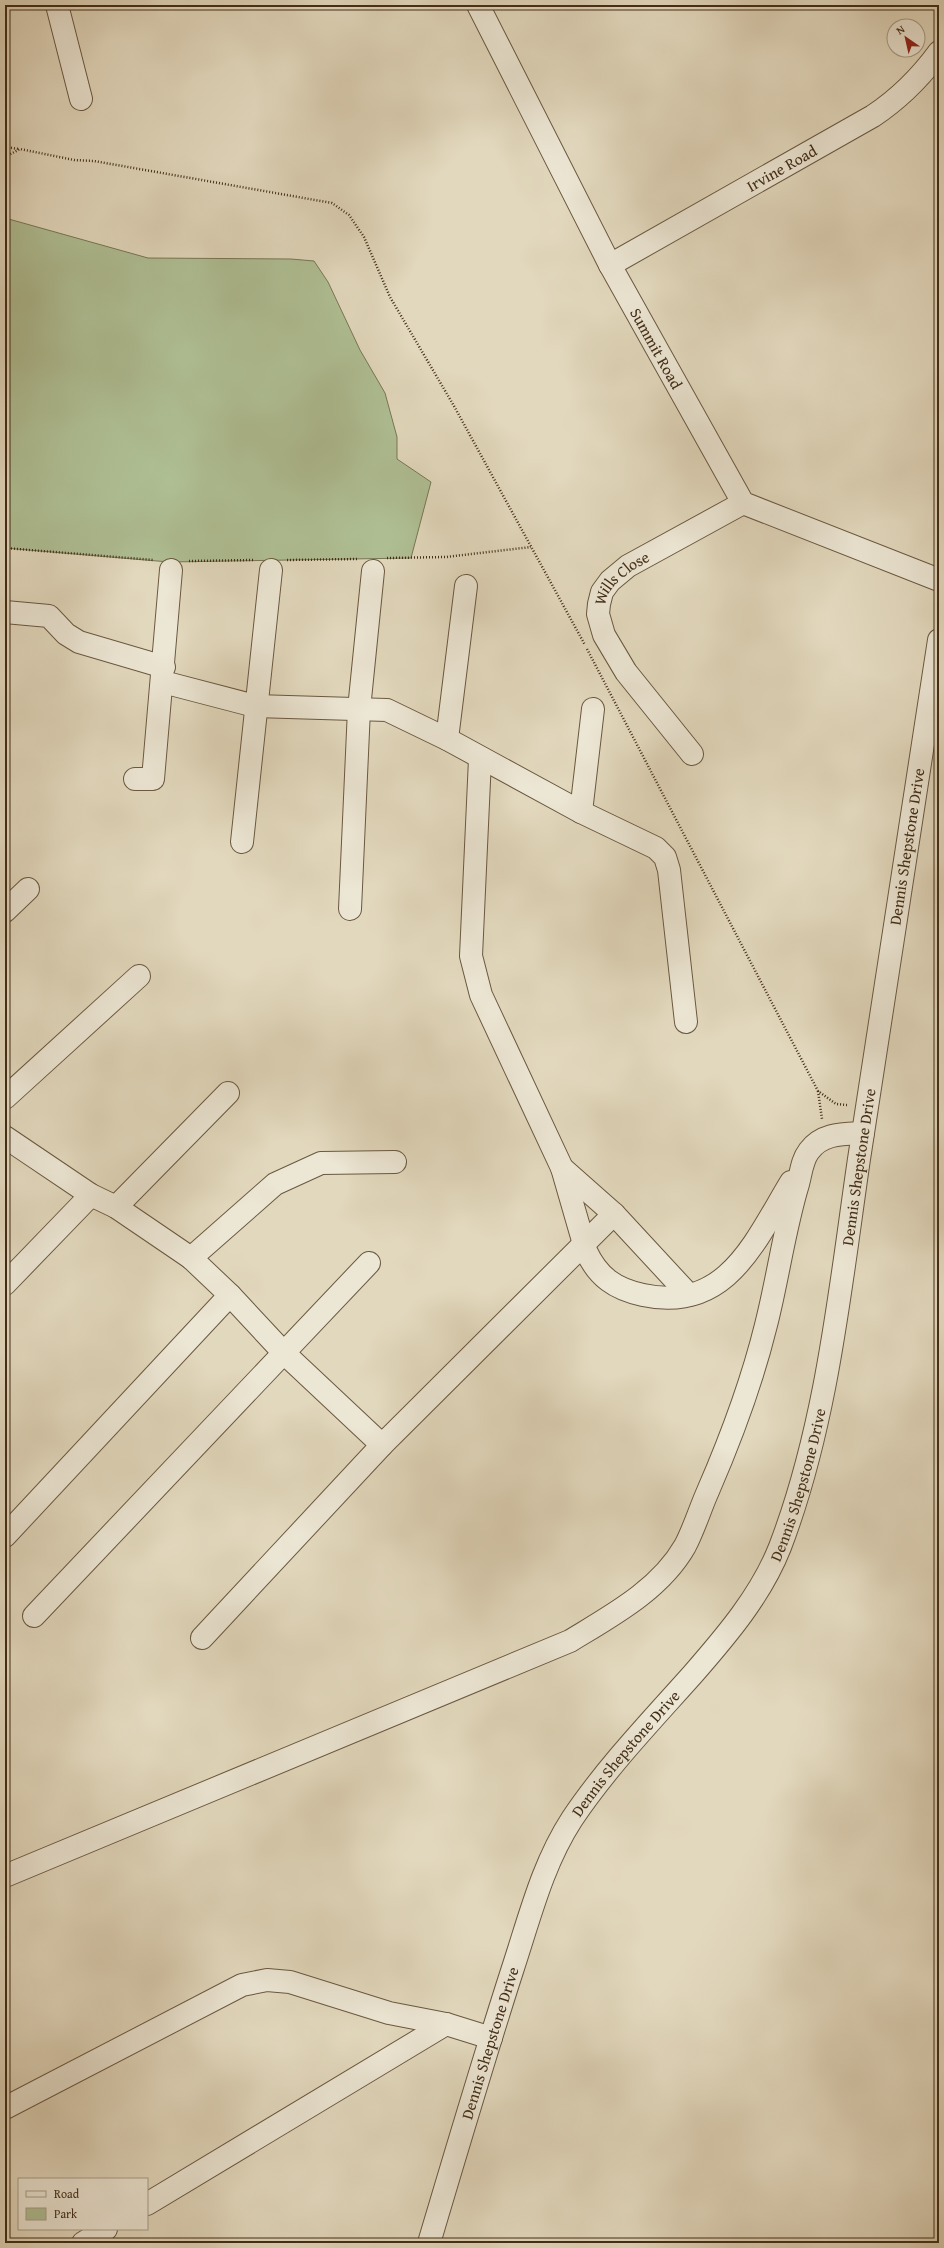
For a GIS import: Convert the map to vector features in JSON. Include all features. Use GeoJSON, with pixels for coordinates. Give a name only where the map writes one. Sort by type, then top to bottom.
{"type":"FeatureCollection","features":[{"type":"Feature","properties":{"kind":"street"},"geometry":{"type":"LineString","coordinates":[[57,5],[81,99]]}},
{"type":"Feature","properties":{"kind":"street","name":"Summit Road"},"geometry":{"type":"LineString","coordinates":[[478,5],[610,265],[743,503]]}},
{"type":"Feature","properties":{"kind":"street","name":"Irvine Road"},"geometry":{"type":"LineString","coordinates":[[610,265],[873,116],[895,102],[913,85],[939,52]]}},
{"type":"Feature","properties":{"kind":"street"},"geometry":{"type":"LineString","coordinates":[[743,503],[939,580]]}},
{"type":"Feature","properties":{"kind":"street","name":"Wills Close"},"geometry":{"type":"LineString","coordinates":[[692,754],[626,672],[604,635],[598,614],[599,604],[602,592],[610,580],[628,566],[743,503]]}},
{"type":"Feature","properties":{"kind":"street"},"geometry":{"type":"LineString","coordinates":[[135,779],[153,779],[171,570]]}},
{"type":"Feature","properties":{"kind":"street"},"geometry":{"type":"LineString","coordinates":[[242,842],[255,706],[271,570]]}},
{"type":"Feature","properties":{"kind":"street"},"geometry":{"type":"LineString","coordinates":[[350,909],[359,709],[373,571]]}},
{"type":"Feature","properties":{"kind":"street"},"geometry":{"type":"LineString","coordinates":[[447,739],[466,586]]}},
{"type":"Feature","properties":{"kind":"street"},"geometry":{"type":"LineString","coordinates":[[5,612],[49,616],[66,634],[79,642],[163,674],[255,706],[387,710],[447,739],[480,759],[581,812],[656,848],[665,857],[669,870],[686,1022]]}},
{"type":"Feature","properties":{"kind":"street","name":"Dennis Shepstone Drive"},"geometry":{"type":"LineString","coordinates":[[429,2243],[491,2038],[540,1886],[571,1820],[624,1753],[721,1642],[756,1596],[778,1552],[798,1496],[812,1442],[833,1334],[939,640]]}},
{"type":"Feature","properties":{"kind":"street"},"geometry":{"type":"LineString","coordinates":[[581,812],[593,709]]}},
{"type":"Feature","properties":{"kind":"street"},"geometry":{"type":"LineString","coordinates":[[480,759],[471,956],[481,995],[562,1168],[583,1243],[590,1261],[608,1283],[632,1293],[653,1298],[689,1295],[706,1291],[734,1270],[744,1258],[809,1151],[820,1141],[838,1134],[863,1133]]}},
{"type":"Feature","properties":{"kind":"street"},"geometry":{"type":"LineString","coordinates":[[5,911],[28,889]]}},
{"type":"Feature","properties":{"kind":"street"},"geometry":{"type":"LineString","coordinates":[[5,1098],[140,976]]}},
{"type":"Feature","properties":{"kind":"street"},"geometry":{"type":"LineString","coordinates":[[116,1207],[228,1093]]}},
{"type":"Feature","properties":{"kind":"street"},"geometry":{"type":"LineString","coordinates":[[6,1140],[91,1195],[116,1207],[191,1258],[230,1295],[284,1353],[382,1445]]}},
{"type":"Feature","properties":{"kind":"street"},"geometry":{"type":"LineString","coordinates":[[5,1876],[570,1641],[615,1613],[657,1582],[671,1567],[685,1546],[729,1443],[766,1326],[792,1205],[804,1160]]}},
{"type":"Feature","properties":{"kind":"street"},"geometry":{"type":"LineString","coordinates":[[191,1258],[275,1184],[321,1163],[395,1162]]}},
{"type":"Feature","properties":{"kind":"street"},"geometry":{"type":"LineString","coordinates":[[562,1168],[614,1214],[689,1295]]}},
{"type":"Feature","properties":{"kind":"street"},"geometry":{"type":"LineString","coordinates":[[5,1284],[91,1195]]}},
{"type":"Feature","properties":{"kind":"street"},"geometry":{"type":"LineString","coordinates":[[202,1638],[382,1445],[583,1243],[614,1214]]}},
{"type":"Feature","properties":{"kind":"street"},"geometry":{"type":"LineString","coordinates":[[34,1616],[369,1263]]}},
{"type":"Feature","properties":{"kind":"street"},"geometry":{"type":"LineString","coordinates":[[5,1536],[230,1295]]}},
{"type":"Feature","properties":{"kind":"street"},"geometry":{"type":"LineString","coordinates":[[5,2108],[242,1985],[254,1982],[290,1982],[389,2013],[446,2024],[491,2038]]}},
{"type":"Feature","properties":{"kind":"street"},"geometry":{"type":"LineString","coordinates":[[148,2203],[446,2024]]}},
{"type":"Feature","properties":{"kind":"street"},"geometry":{"type":"LineString","coordinates":[[82,2243],[104,2230]]}},
{"type":"Feature","properties":{"kind":"path"},"geometry":{"type":"LineString","coordinates":[[5,147],[74,160],[94,161],[332,203],[349,215],[364,238],[397,309],[454,406],[623,716],[818,1090],[823,1125],[820,1141]]}},
{"type":"Feature","properties":{"kind":"path"},"geometry":{"type":"LineString","coordinates":[[5,157],[20,149]]}},
{"type":"Feature","properties":{"kind":"path"},"geometry":{"type":"LineString","coordinates":[[818,1090],[836,1104],[867,1108]]}},
{"type":"Feature","properties":{"kind":"green space"},"geometry":{"type":"Polygon","coordinates":[[[5,218],[148,258],[291,259],[314,261],[328,282],[360,350],[385,393],[397,437],[397,459],[431,482],[411,558],[169,562],[5,548],[5,218]]]}}]}
